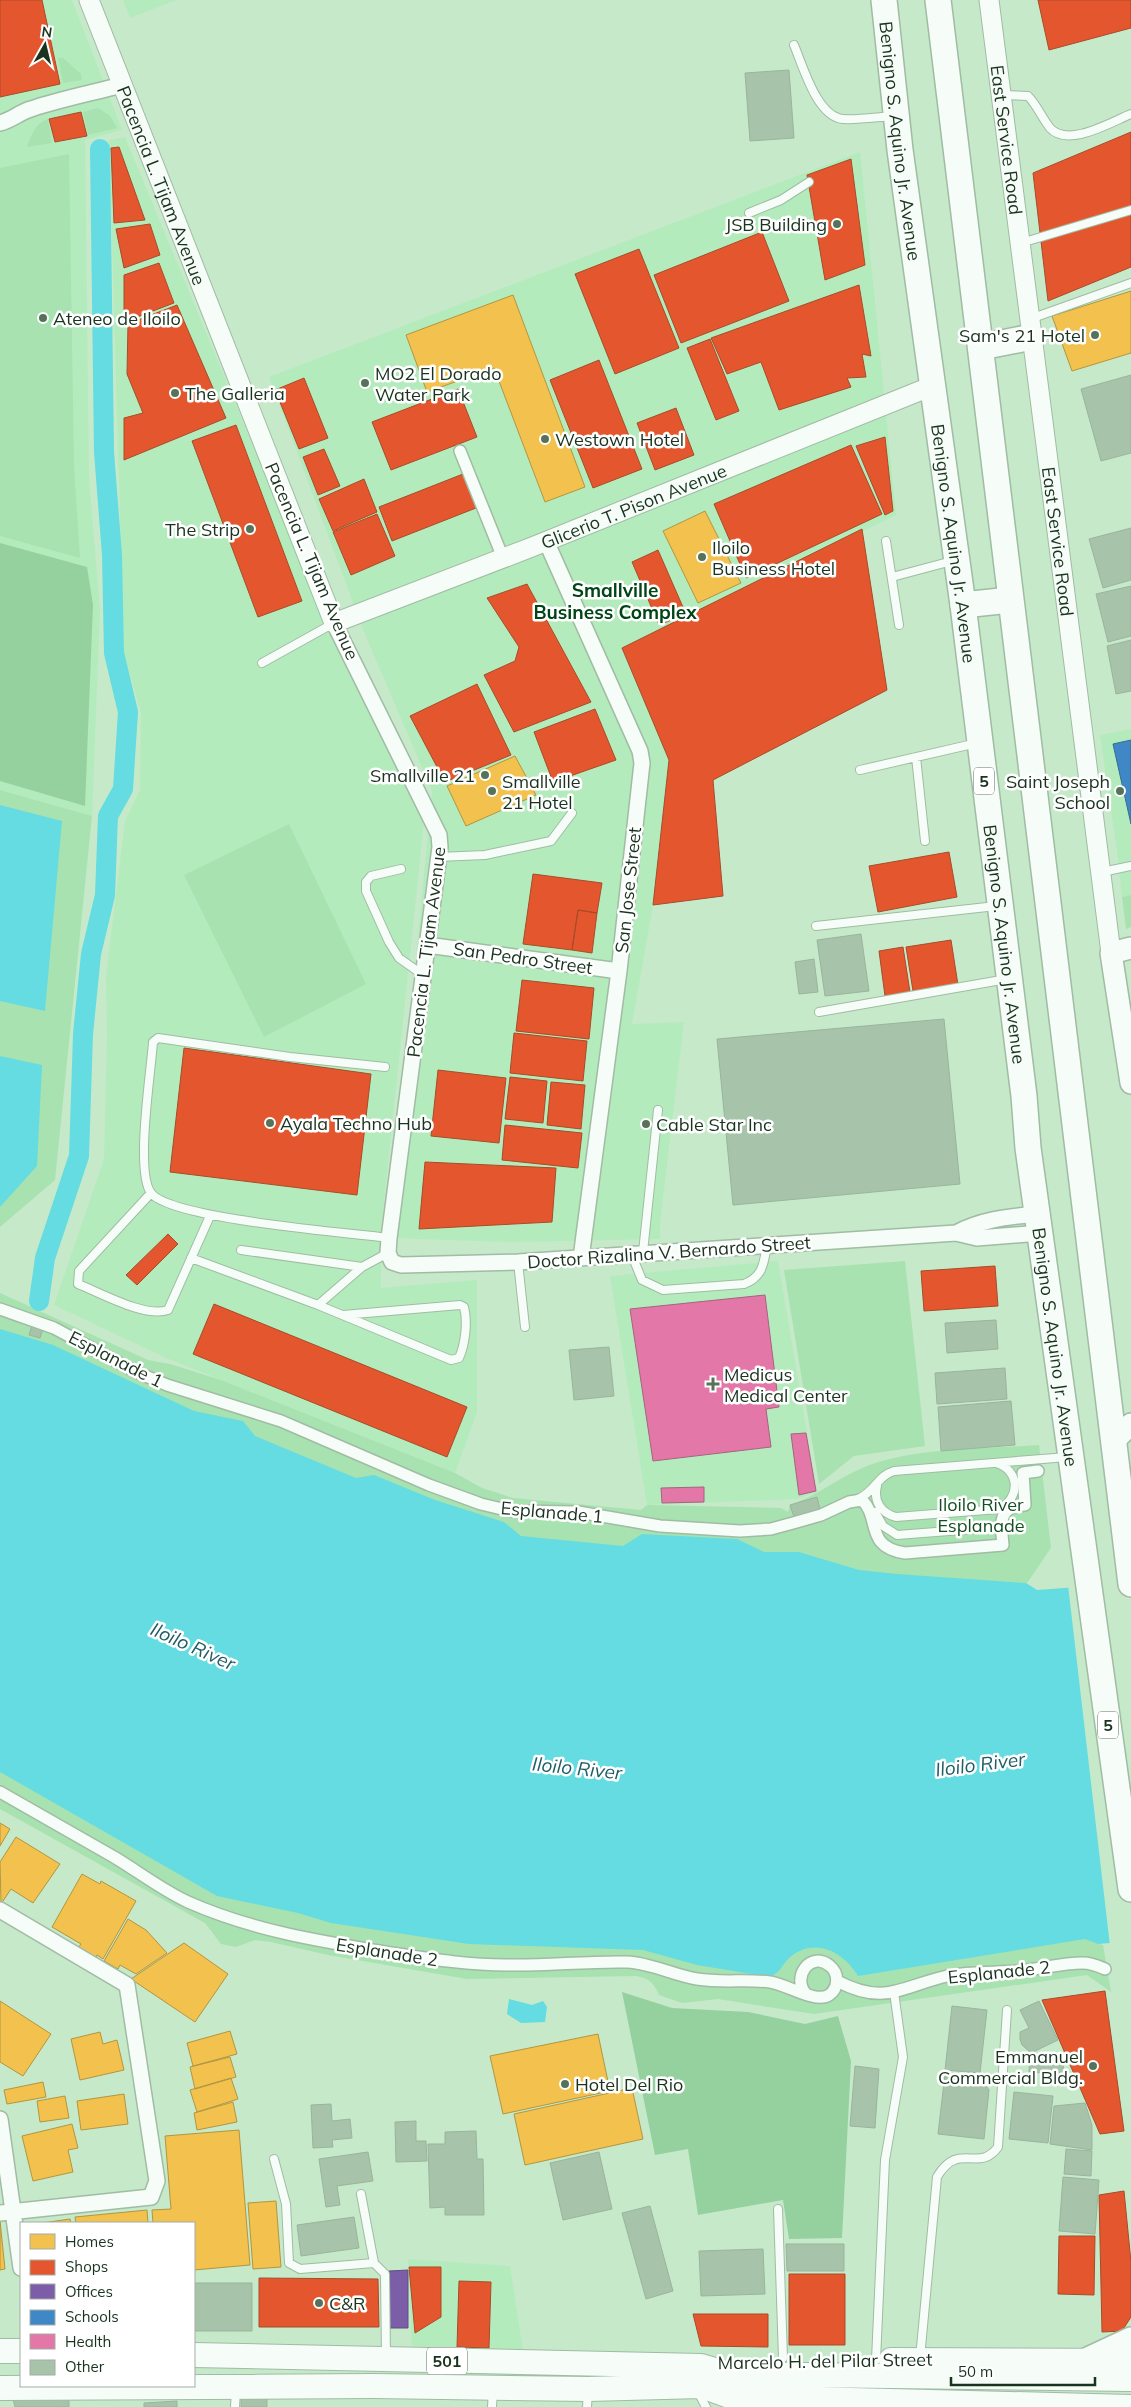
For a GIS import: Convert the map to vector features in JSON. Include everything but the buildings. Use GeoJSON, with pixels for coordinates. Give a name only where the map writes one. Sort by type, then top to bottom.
{"type":"FeatureCollection","features":[{"type":"Feature","properties":{"kind":"highway","name":"Benigno S. Aquino Jr. Avenue"},"geometry":{"type":"LineString","coordinates":[[884,0],[900,150],[957,560],[1001,906],[1038,1224],[1131,1889]]}},
{"type":"Feature","properties":{"kind":"highway"},"geometry":{"type":"LineString","coordinates":[[938,0],[982,347],[1010,600],[1123,1433],[1128,1557],[1131,1584]]}},
{"type":"Feature","properties":{"kind":"highway"},"geometry":{"type":"LineString","coordinates":[[982,347],[1031,328]]}},
{"type":"Feature","properties":{"kind":"highway"},"geometry":{"type":"LineString","coordinates":[[963,605],[1010,600]]}},
{"type":"Feature","properties":{"kind":"highway"},"geometry":{"type":"LineString","coordinates":[[1088,2360],[1131,2340]]}},
{"type":"Feature","properties":{"kind":"main road","name":"East Service Road"},"geometry":{"type":"LineString","coordinates":[[1121,950],[1131,1083]]}},
{"type":"Feature","properties":{"kind":"main road"},"geometry":{"type":"LineString","coordinates":[[0,2351],[20,2351]]}},
{"type":"Feature","properties":{"kind":"main road","name":"Marcelo H. del Pilar Street"},"geometry":{"type":"LineString","coordinates":[[195,2355],[386,2359],[701,2386],[732,2396],[1131,2407]]}},
{"type":"Feature","properties":{"kind":"main road","name":"Marcelo H. del Pilar Street"},"geometry":{"type":"LineString","coordinates":[[701,2386],[724,2359],[1131,2360]]}},
{"type":"Feature","properties":{"kind":"main road","name":"Marcelo H. del Pilar Street"},"geometry":{"type":"LineString","coordinates":[[0,2388],[236,2397],[588,2398],[701,2386],[728,2374],[1131,2379]]}},
{"type":"Feature","properties":{"kind":"street","name":"Pacencia L. Tijam Avenue"},"geometry":{"type":"LineString","coordinates":[[89,0],[334,623],[435,823],[439,835],[424,975],[389,1245]]}},
{"type":"Feature","properties":{"kind":"street","name":"East Service Road"},"geometry":{"type":"LineString","coordinates":[[989,0],[1102,872],[1121,950]]}},
{"type":"Feature","properties":{"kind":"street"},"geometry":{"type":"LineString","coordinates":[[0,123],[10,121],[27,110],[46,104],[122,85]]}},
{"type":"Feature","properties":{"kind":"street","name":"Glicerio T. Pison Avenue"},"geometry":{"type":"LineString","coordinates":[[334,623],[546,541],[932,386]]}},
{"type":"Feature","properties":{"kind":"street"},"geometry":{"type":"LineString","coordinates":[[460,451],[503,558]]}},
{"type":"Feature","properties":{"kind":"street","name":"San Jose Street"},"geometry":{"type":"LineString","coordinates":[[546,541],[640,750],[642,762],[619,970],[582,1258]]}},
{"type":"Feature","properties":{"kind":"street","name":"San Pedro Street"},"geometry":{"type":"LineString","coordinates":[[427,945],[619,970]]}},
{"type":"Feature","properties":{"kind":"street","name":"Doctor Rizalina V. Bernardo Street"},"geometry":{"type":"LineString","coordinates":[[389,1245],[392,1262],[401,1265],[518,1262],[956,1232],[994,1218],[1038,1224]]}},
{"type":"Feature","properties":{"kind":"street","name":"Esplanade 1"},"geometry":{"type":"LineString","coordinates":[[0,1309],[54,1328],[136,1372],[167,1385],[281,1421],[429,1485],[481,1504],[510,1511],[578,1512],[660,1526],[740,1531],[771,1529],[793,1524],[821,1515],[856,1500]]}},
{"type":"Feature","properties":{"kind":"street"},"geometry":{"type":"LineString","coordinates":[[856,1500],[862,1500],[866,1504],[870,1512],[873,1529],[880,1540],[898,1552],[1003,1545],[1000,1520],[1005,1512],[1015,1505],[1025,1505],[1022,1474],[1038,1471]]}},
{"type":"Feature","properties":{"kind":"street","name":"Esplanade 2"},"geometry":{"type":"LineString","coordinates":[[0,1792],[116,1859],[163,1889],[190,1903],[261,1930],[358,1948],[466,1964],[639,1963],[696,1979],[718,1982],[769,1982],[818,1998],[824,1997],[833,1991],[837,1981],[836,1973],[828,1964],[816,1961],[810,1963],[802,1971],[800,1977],[802,1989],[806,1994]]}},
{"type":"Feature","properties":{"kind":"street"},"geometry":{"type":"LineString","coordinates":[[0,1910],[127,1985],[157,2181],[151,2196],[7,2212]]}},
{"type":"Feature","properties":{"kind":"street","name":"Esplanade 2"},"geometry":{"type":"LineString","coordinates":[[837,1981],[863,1993],[894,1992],[946,1976],[1084,1963],[1095,1964],[1105,1969]]}},
{"type":"Feature","properties":{"kind":"street"},"geometry":{"type":"LineString","coordinates":[[0,2119],[7,2212],[20,2264]]}},
{"type":"Feature","properties":{"kind":"lane"},"geometry":{"type":"LineString","coordinates":[[794,45],[821,107],[830,115],[842,119],[897,116]]}},
{"type":"Feature","properties":{"kind":"lane"},"geometry":{"type":"LineString","coordinates":[[1002,95],[1028,96],[1050,128],[1056,133],[1066,136],[1076,136],[1131,114]]}},
{"type":"Feature","properties":{"kind":"lane"},"geometry":{"type":"LineString","coordinates":[[750,213],[781,200],[809,182]]}},
{"type":"Feature","properties":{"kind":"lane"},"geometry":{"type":"LineString","coordinates":[[1022,243],[1131,210]]}},
{"type":"Feature","properties":{"kind":"lane"},"geometry":{"type":"LineString","coordinates":[[1031,328],[1131,283]]}},
{"type":"Feature","properties":{"kind":"lane"},"geometry":{"type":"LineString","coordinates":[[886,541],[899,625]]}},
{"type":"Feature","properties":{"kind":"lane"},"geometry":{"type":"LineString","coordinates":[[892,577],[957,560]]}},
{"type":"Feature","properties":{"kind":"lane"},"geometry":{"type":"LineString","coordinates":[[262,663],[334,623]]}},
{"type":"Feature","properties":{"kind":"lane"},"geometry":{"type":"LineString","coordinates":[[860,770],[979,743]]}},
{"type":"Feature","properties":{"kind":"lane"},"geometry":{"type":"LineString","coordinates":[[916,757],[925,841]]}},
{"type":"Feature","properties":{"kind":"lane"},"geometry":{"type":"LineString","coordinates":[[438,857],[485,855],[551,841],[572,813]]}},
{"type":"Feature","properties":{"kind":"lane"},"geometry":{"type":"LineString","coordinates":[[1102,872],[1131,866]]}},
{"type":"Feature","properties":{"kind":"lane"},"geometry":{"type":"LineString","coordinates":[[401,869],[371,876],[366,882],[366,891],[389,942],[399,958],[424,975]]}},
{"type":"Feature","properties":{"kind":"lane"},"geometry":{"type":"LineString","coordinates":[[816,926],[1001,906]]}},
{"type":"Feature","properties":{"kind":"lane"},"geometry":{"type":"LineString","coordinates":[[819,1012],[1009,979]]}},
{"type":"Feature","properties":{"kind":"lane"},"geometry":{"type":"LineString","coordinates":[[384,1067],[308,1059],[158,1038],[153,1042],[143,1161],[151,1193],[159,1200],[210,1216],[389,1245]]}},
{"type":"Feature","properties":{"kind":"lane"},"geometry":{"type":"LineString","coordinates":[[658,1110],[637,1253],[642,1280],[663,1290],[744,1284],[753,1281],[760,1274],[767,1244]]}},
{"type":"Feature","properties":{"kind":"lane"},"geometry":{"type":"LineString","coordinates":[[151,1193],[79,1271],[78,1284],[135,1308],[161,1312],[168,1310],[210,1216]]}},
{"type":"Feature","properties":{"kind":"lane"},"geometry":{"type":"LineString","coordinates":[[318,1305],[389,1245]]}},
{"type":"Feature","properties":{"kind":"lane"},"geometry":{"type":"LineString","coordinates":[[241,1250],[362,1267]]}},
{"type":"Feature","properties":{"kind":"lane"},"geometry":{"type":"LineString","coordinates":[[191,1258],[318,1305],[451,1360],[459,1358],[462,1351],[466,1314],[464,1307],[460,1304],[343,1315]]}},
{"type":"Feature","properties":{"kind":"lane"},"geometry":{"type":"LineString","coordinates":[[518,1262],[525,1327]]}},
{"type":"Feature","properties":{"kind":"lane"},"geometry":{"type":"LineString","coordinates":[[856,1500],[873,1491],[886,1474],[894,1471],[1071,1457]]}},
{"type":"Feature","properties":{"kind":"lane"},"geometry":{"type":"LineString","coordinates":[[880,1480],[875,1492],[878,1505],[882,1511],[896,1517],[999,1509],[1011,1501],[1015,1494],[1015,1481],[1005,1467],[986,1463]]}},
{"type":"Feature","properties":{"kind":"lane"},"geometry":{"type":"LineString","coordinates":[[873,1491],[873,1504],[878,1520],[887,1530],[897,1535],[1001,1527]]}},
{"type":"Feature","properties":{"kind":"lane"},"geometry":{"type":"LineString","coordinates":[[876,2360],[885,2160],[902,2057],[894,1992]]}},
{"type":"Feature","properties":{"kind":"lane"},"geometry":{"type":"LineString","coordinates":[[920,2360],[937,2177],[944,2165],[955,2158],[982,2158],[992,2155],[998,2147],[1007,2010]]}},
{"type":"Feature","properties":{"kind":"lane"},"geometry":{"type":"LineString","coordinates":[[274,2159],[286,2204],[289,2263],[300,2269],[374,2263]]}},
{"type":"Feature","properties":{"kind":"lane"},"geometry":{"type":"LineString","coordinates":[[361,2194],[374,2263],[385,2274],[386,2359]]}},
{"type":"Feature","properties":{"kind":"lane"},"geometry":{"type":"LineString","coordinates":[[778,2209],[783,2358]]}},
{"type":"Feature","properties":{"kind":"shaded area","name":"Ateneo de Iloilo"},"geometry":{"type":"Polygon","coordinates":[[[0,0],[72,0],[122,130],[85,140],[89,479],[100,610],[92,816],[0,790],[0,0]]]}},
{"type":"Feature","properties":{"kind":"shaded area"},"geometry":{"type":"Polygon","coordinates":[[[123,0],[176,0],[130,18],[123,0]]]}},
{"type":"Feature","properties":{"kind":"shaded area"},"geometry":{"type":"Polygon","coordinates":[[[125,137],[330,632],[424,821],[381,1230],[381,1288],[477,1280],[477,1412],[455,1473],[166,1358],[54,1305],[104,1159],[107,1036],[106,977],[125,821],[140,790],[141,713],[124,654],[109,140],[125,137]]]}},
{"type":"Feature","properties":{"kind":"shaded area","name":"Smallville Business Complex"},"geometry":{"type":"Polygon","coordinates":[[[860,152],[896,515],[622,648],[669,760],[653,905],[632,1024],[684,1022],[660,1223],[660,1239],[509,1242],[389,1238],[432,791],[364,632],[269,377],[860,152]]]}},
{"type":"Feature","properties":{"kind":"shaded area"},"geometry":{"type":"Polygon","coordinates":[[[0,543],[87,567],[93,605],[85,806],[0,781],[0,543]]]}},
{"type":"Feature","properties":{"kind":"shaded area","name":"Saint Joseph School"},"geometry":{"type":"Polygon","coordinates":[[[1131,729],[1131,895],[1122,897],[1100,735],[1131,729]]]}},
{"type":"Feature","properties":{"kind":"shaded area","name":"Medicus Medical Center"},"geometry":{"type":"Polygon","coordinates":[[[778,1261],[817,1492],[797,1499],[647,1505],[610,1276],[778,1261]]]}},
{"type":"Feature","properties":{"kind":"shaded area"},"geometry":{"type":"Polygon","coordinates":[[[622,1992],[672,2008],[748,2012],[805,2024],[838,2016],[851,2061],[842,2238],[789,2239],[783,2200],[698,2215],[688,2149],[655,2155],[622,1992]]]}},
{"type":"Feature","properties":{"kind":"shaded area"},"geometry":{"type":"Polygon","coordinates":[[[408,2259],[510,2266],[523,2351],[412,2346],[408,2259]]]}},
{"type":"Feature","properties":{"kind":"green space"},"geometry":{"type":"Polygon","coordinates":[[[58,58],[63,58],[81,74],[82,80],[63,83],[58,58]]]}},
{"type":"Feature","properties":{"kind":"green space"},"geometry":{"type":"Polygon","coordinates":[[[98,108],[110,116],[117,128],[88,135],[83,112],[98,108]]]}},
{"type":"Feature","properties":{"kind":"green space"},"geometry":{"type":"Polygon","coordinates":[[[48,119],[52,143],[27,147],[37,127],[48,119]]]}},
{"type":"Feature","properties":{"kind":"green space"},"geometry":{"type":"Polygon","coordinates":[[[69,154],[74,467],[80,558],[0,536],[0,168],[69,154]]]}},
{"type":"Feature","properties":{"kind":"green space"},"geometry":{"type":"Polygon","coordinates":[[[0,790],[92,816],[55,1180],[0,1227],[0,790]]]}},
{"type":"Feature","properties":{"kind":"green space"},"geometry":{"type":"Polygon","coordinates":[[[289,824],[366,984],[264,1037],[184,875],[289,824]]]}},
{"type":"Feature","properties":{"kind":"green space"},"geometry":{"type":"Polygon","coordinates":[[[1131,895],[1131,927],[1126,929],[1122,897],[1131,895]]]}},
{"type":"Feature","properties":{"kind":"green space"},"geometry":{"type":"Polygon","coordinates":[[[905,1261],[925,1446],[854,1456],[819,1484],[784,1270],[905,1261]]]}},
{"type":"Feature","properties":{"kind":"green space","name":"Iloilo River Esplanade"},"geometry":{"type":"Polygon","coordinates":[[[0,1293],[148,1360],[170,1364],[221,1380],[455,1473],[482,1488],[513,1498],[641,1510],[647,1505],[781,1508],[788,1512],[790,1505],[877,1462],[946,1450],[1039,1445],[1051,1548],[1027,1583],[570,1561],[0,1344],[0,1293]]]}},
{"type":"Feature","properties":{"kind":"green space"},"geometry":{"type":"Polygon","coordinates":[[[0,1756],[1069,1923],[1090,1941],[1103,1945],[1111,1992],[1087,1975],[814,2014],[718,1999],[682,2003],[659,1995],[651,1982],[636,1976],[467,1979],[328,1955],[271,1942],[255,1940],[236,1947],[221,1944],[205,1923],[0,1809],[0,1756]]]}},
{"type":"Feature","properties":{"kind":"water"},"geometry":{"type":"Polygon","coordinates":[[[0,805],[62,821],[45,1011],[0,1001],[0,805]]]}},
{"type":"Feature","properties":{"kind":"water"},"geometry":{"type":"Polygon","coordinates":[[[0,1056],[42,1065],[37,1166],[0,1207],[0,1056]]]}},
{"type":"Feature","properties":{"kind":"water","name":"Iloilo River"},"geometry":{"type":"Polygon","coordinates":[[[0,1329],[53,1345],[194,1411],[243,1421],[255,1436],[356,1478],[374,1475],[435,1500],[504,1522],[521,1536],[623,1546],[642,1534],[737,1539],[764,1552],[799,1552],[859,1570],[1026,1583],[1037,1590],[1131,1583],[1131,1941],[1098,1944],[1085,1939],[858,1976],[852,1967],[837,1954],[828,1950],[808,1948],[799,1951],[789,1958],[779,1971],[770,1977],[697,1965],[643,1950],[469,1944],[331,1923],[298,1913],[217,1896],[0,1772],[0,1329]]]}},
{"type":"Feature","properties":{"kind":"water"},"geometry":{"type":"Polygon","coordinates":[[[509,1999],[532,2005],[543,2001],[547,2007],[545,2022],[521,2023],[507,2014],[509,1999]]]}},
{"type":"Feature","properties":{"kind":"pier"},"geometry":{"type":"Polygon","coordinates":[[[1131,1581],[1131,1944],[1110,1946],[1068,1585],[1131,1581]]]}},
{"type":"Feature","properties":{"kind":"waterway"},"geometry":{"type":"LineString","coordinates":[[39,1301],[45,1258],[79,1156],[83,1034],[91,954],[105,895],[108,816],[123,789],[128,712],[114,653],[112,555],[104,452],[100,149]]}},
{"type":"Feature","properties":{"kind":"place","name":"JSB Building"},"geometry":{"type":"Point","coordinates":[837,224]}},
{"type":"Feature","properties":{"kind":"place","name":"Ateneo de Iloilo"},"geometry":{"type":"Point","coordinates":[43,318]}},
{"type":"Feature","properties":{"kind":"place","name":"Sam's 21 Hotel"},"geometry":{"type":"Point","coordinates":[1095,335]}},
{"type":"Feature","properties":{"kind":"place","name":"MO2 El Dorado Water Park"},"geometry":{"type":"Point","coordinates":[365,383]}},
{"type":"Feature","properties":{"kind":"place","name":"The Galleria"},"geometry":{"type":"Point","coordinates":[175,393]}},
{"type":"Feature","properties":{"kind":"place","name":"Westown Hotel"},"geometry":{"type":"Point","coordinates":[545,439]}},
{"type":"Feature","properties":{"kind":"place","name":"The Strip"},"geometry":{"type":"Point","coordinates":[250,529]}},
{"type":"Feature","properties":{"kind":"place","name":"Iloilo Business Hotel"},"geometry":{"type":"Point","coordinates":[702,557]}},
{"type":"Feature","properties":{"kind":"place","name":"Smallville 21"},"geometry":{"type":"Point","coordinates":[485,775]}},
{"type":"Feature","properties":{"kind":"place","name":"Smallville 21 Hotel"},"geometry":{"type":"Point","coordinates":[492,791]}},
{"type":"Feature","properties":{"kind":"place","name":"Saint Joseph School"},"geometry":{"type":"Point","coordinates":[1120,791]}},
{"type":"Feature","properties":{"kind":"place","name":"Ayala Techno Hub"},"geometry":{"type":"Point","coordinates":[270,1123]}},
{"type":"Feature","properties":{"kind":"place","name":"Cable Star Inc"},"geometry":{"type":"Point","coordinates":[646,1124]}},
{"type":"Feature","properties":{"kind":"place","name":"Medicus Medical Center"},"geometry":{"type":"Point","coordinates":[713,1384]}},
{"type":"Feature","properties":{"kind":"place","name":"Emmanuel Commercial Bldg."},"geometry":{"type":"Point","coordinates":[1093,2066]}},
{"type":"Feature","properties":{"kind":"place","name":"Hotel Del Rio"},"geometry":{"type":"Point","coordinates":[565,2084]}},
{"type":"Feature","properties":{"kind":"place","name":"C&R"},"geometry":{"type":"Point","coordinates":[319,2303]}},
{"type":"Feature","properties":{"kind":"district","name":"Smallville Business Complex"},"geometry":{"type":"Point","coordinates":[615,601]}}]}
